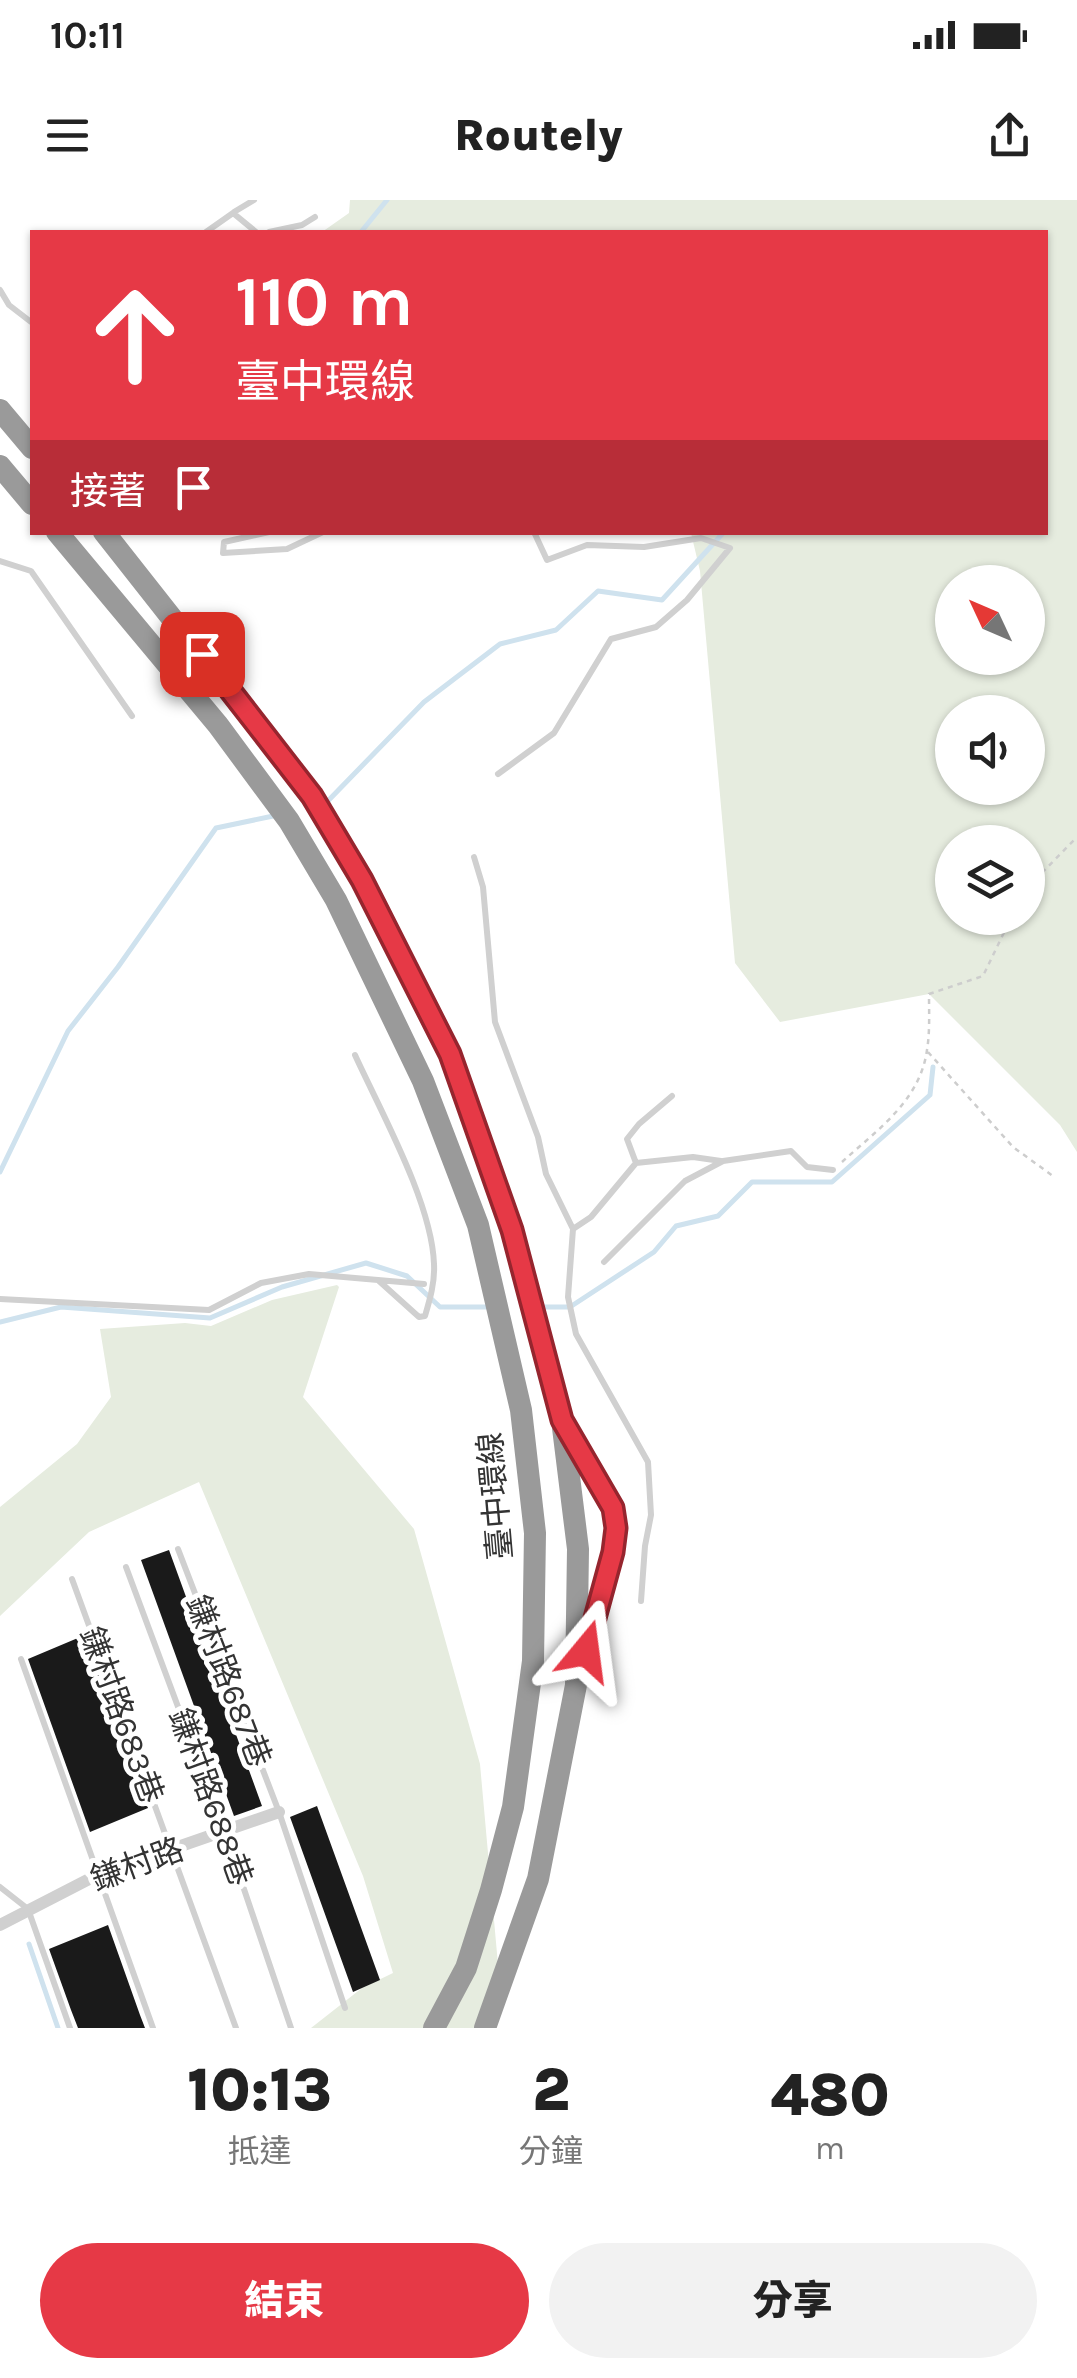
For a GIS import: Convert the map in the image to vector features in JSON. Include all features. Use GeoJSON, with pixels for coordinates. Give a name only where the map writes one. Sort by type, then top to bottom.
{"type":"FeatureCollection","features":[{"type":"Feature","properties":{"kind":"highway"},"geometry":{"type":"LineString","coordinates":[[0,466],[30,502]]}},
{"type":"Feature","properties":{"kind":"highway","name":"臺中環線"},"geometry":{"type":"LineString","coordinates":[[59,535],[218,726],[286,816],[336,900],[423,1081],[478,1225],[520,1410],[534,1533],[533,1660],[513,1807],[491,1890],[466,1968],[434,2028]]}},
{"type":"Feature","properties":{"kind":"highway"},"geometry":{"type":"LineString","coordinates":[[106,535],[250,714],[318,807],[362,880],[450,1054],[512,1230],[562,1420],[578,1549],[576,1685],[538,1879],[485,2028]]}},
{"type":"Feature","properties":{"kind":"street","name":"鎌村路"},"geometry":{"type":"LineString","coordinates":[[0,1925],[97,1875],[280,1812]]}},
{"type":"Feature","properties":{"kind":"lane"},"geometry":{"type":"LineString","coordinates":[[209,230],[254,200]]}},
{"type":"Feature","properties":{"kind":"lane"},"geometry":{"type":"LineString","coordinates":[[233,213],[254,230]]}},
{"type":"Feature","properties":{"kind":"lane"},"geometry":{"type":"LineString","coordinates":[[278,230],[302,225],[315,217]]}},
{"type":"Feature","properties":{"kind":"lane"},"geometry":{"type":"LineString","coordinates":[[0,290],[8,304],[30,321]]}},
{"type":"Feature","properties":{"kind":"lane"},"geometry":{"type":"LineString","coordinates":[[256,535],[224,542],[223,554],[287,549],[316,535]]}},
{"type":"Feature","properties":{"kind":"lane"},"geometry":{"type":"LineString","coordinates":[[498,774],[554,734],[611,639],[656,626],[687,600],[730,548],[705,540],[644,547],[587,545],[547,560],[535,535]]}},
{"type":"Feature","properties":{"kind":"lane"},"geometry":{"type":"LineString","coordinates":[[0,560],[31,571],[132,716]]}},
{"type":"Feature","properties":{"kind":"lane"},"geometry":{"type":"LineString","coordinates":[[474,856],[483,887],[495,1022],[538,1137],[546,1174],[574,1228],[568,1297],[576,1334],[648,1462],[652,1516],[645,1546],[641,1601]]}},
{"type":"Feature","properties":{"kind":"lane"},"geometry":{"type":"LineString","coordinates":[[355,1055],[421,1204],[434,1261],[432,1291],[424,1316],[418,1317],[378,1280]]}},
{"type":"Feature","properties":{"kind":"lane"},"geometry":{"type":"LineString","coordinates":[[636,1163],[626,1140],[672,1096]]}},
{"type":"Feature","properties":{"kind":"lane"},"geometry":{"type":"LineString","coordinates":[[574,1228],[591,1217],[636,1163],[694,1157],[723,1161],[791,1151],[807,1167],[833,1170]]}},
{"type":"Feature","properties":{"kind":"lane"},"geometry":{"type":"LineString","coordinates":[[604,1262],[684,1181],[723,1161]]}},
{"type":"Feature","properties":{"kind":"lane"},"geometry":{"type":"LineString","coordinates":[[0,1299],[208,1310],[261,1283],[310,1274],[424,1284]]}},
{"type":"Feature","properties":{"kind":"lane"},"geometry":{"type":"LineString","coordinates":[[562,1420],[604,1489],[613,1508],[616,1528],[606,1583],[576,1685]]}},
{"type":"Feature","properties":{"kind":"lane","name":"鎌村路687巷"},"geometry":{"type":"LineString","coordinates":[[178,1549],[280,1812],[345,2008]]}},
{"type":"Feature","properties":{"kind":"lane","name":"鎌村路688巷"},"geometry":{"type":"LineString","coordinates":[[126,1567],[225,1833],[291,2028]]}},
{"type":"Feature","properties":{"kind":"lane","name":"鎌村路683巷"},"geometry":{"type":"LineString","coordinates":[[72,1580],[236,2028]]}},
{"type":"Feature","properties":{"kind":"lane"},"geometry":{"type":"LineString","coordinates":[[21,1659],[152,2028]]}},
{"type":"Feature","properties":{"kind":"lane"},"geometry":{"type":"LineString","coordinates":[[0,1887],[28,1909],[70,2028]]}},
{"type":"Feature","properties":{"kind":"path"},"geometry":{"type":"LineString","coordinates":[[1045,870],[1077,837]]}},
{"type":"Feature","properties":{"kind":"path"},"geometry":{"type":"LineString","coordinates":[[833,1170],[904,1105],[918,1084],[927,1051],[929,994],[983,976],[1003,935]]}},
{"type":"Feature","properties":{"kind":"path"},"geometry":{"type":"LineString","coordinates":[[927,1051],[1013,1147],[1053,1176]]}},
{"type":"Feature","properties":{"kind":"shaded area"},"geometry":{"type":"Polygon","coordinates":[[[350,200],[1077,200],[1077,1152],[1060,1125],[929,994],[780,1022],[735,963],[700,571],[691,535],[1048,535],[1048,230],[325,230],[349,213],[350,200]]]}},
{"type":"Feature","properties":{"kind":"shaded area"},"geometry":{"type":"Polygon","coordinates":[[[337,1285],[303,1397],[414,1529],[480,1764],[502,2009],[486,2028],[311,2028],[362,1988],[393,1973],[363,1876],[199,1482],[89,1532],[0,1616],[0,1507],[77,1444],[111,1397],[100,1329],[185,1323],[211,1326],[272,1300],[337,1285]]]}},
{"type":"Feature","properties":{"kind":"building"},"geometry":{"type":"Polygon","coordinates":[[[169,1550],[262,1806],[234,1816],[141,1560],[169,1550]]]}},
{"type":"Feature","properties":{"kind":"building"},"geometry":{"type":"Polygon","coordinates":[[[85,1635],[148,1808],[90,1832],[28,1659],[85,1635]]]}},
{"type":"Feature","properties":{"kind":"building"},"geometry":{"type":"Polygon","coordinates":[[[317,1806],[380,1980],[353,1992],[290,1817],[317,1806]]]}},
{"type":"Feature","properties":{"kind":"building"},"geometry":{"type":"Polygon","coordinates":[[[108,1925],[145,2028],[78,2028],[49,1949],[108,1925]]]}},
{"type":"Feature","properties":{"kind":"waterway"},"geometry":{"type":"LineString","coordinates":[[363,230],[387,200]]}},
{"type":"Feature","properties":{"kind":"waterway"},"geometry":{"type":"LineString","coordinates":[[323,806],[424,702],[500,644],[556,630],[598,591],[662,600],[721,535]]}},
{"type":"Feature","properties":{"kind":"waterway"},"geometry":{"type":"LineString","coordinates":[[0,1172],[68,1031],[216,828],[278,815]]}},
{"type":"Feature","properties":{"kind":"waterway"},"geometry":{"type":"LineString","coordinates":[[538,1307],[570,1307],[654,1252],[676,1226],[718,1216],[752,1182],[832,1182],[930,1095],[933,1067]]}},
{"type":"Feature","properties":{"kind":"waterway"},"geometry":{"type":"LineString","coordinates":[[0,1322],[61,1307],[210,1318],[282,1287],[366,1263],[407,1276],[440,1307],[492,1307]]}},
{"type":"Feature","properties":{"kind":"waterway"},"geometry":{"type":"LineString","coordinates":[[29,1944],[58,2028]]}},
{"type":"Feature","properties":{"kind":"route"},"geometry":{"type":"LineString","coordinates":[[202,654],[312,796],[362,880],[450,1054],[512,1230],[562,1420],[613,1508],[613,1552],[586,1651]]}}]}
